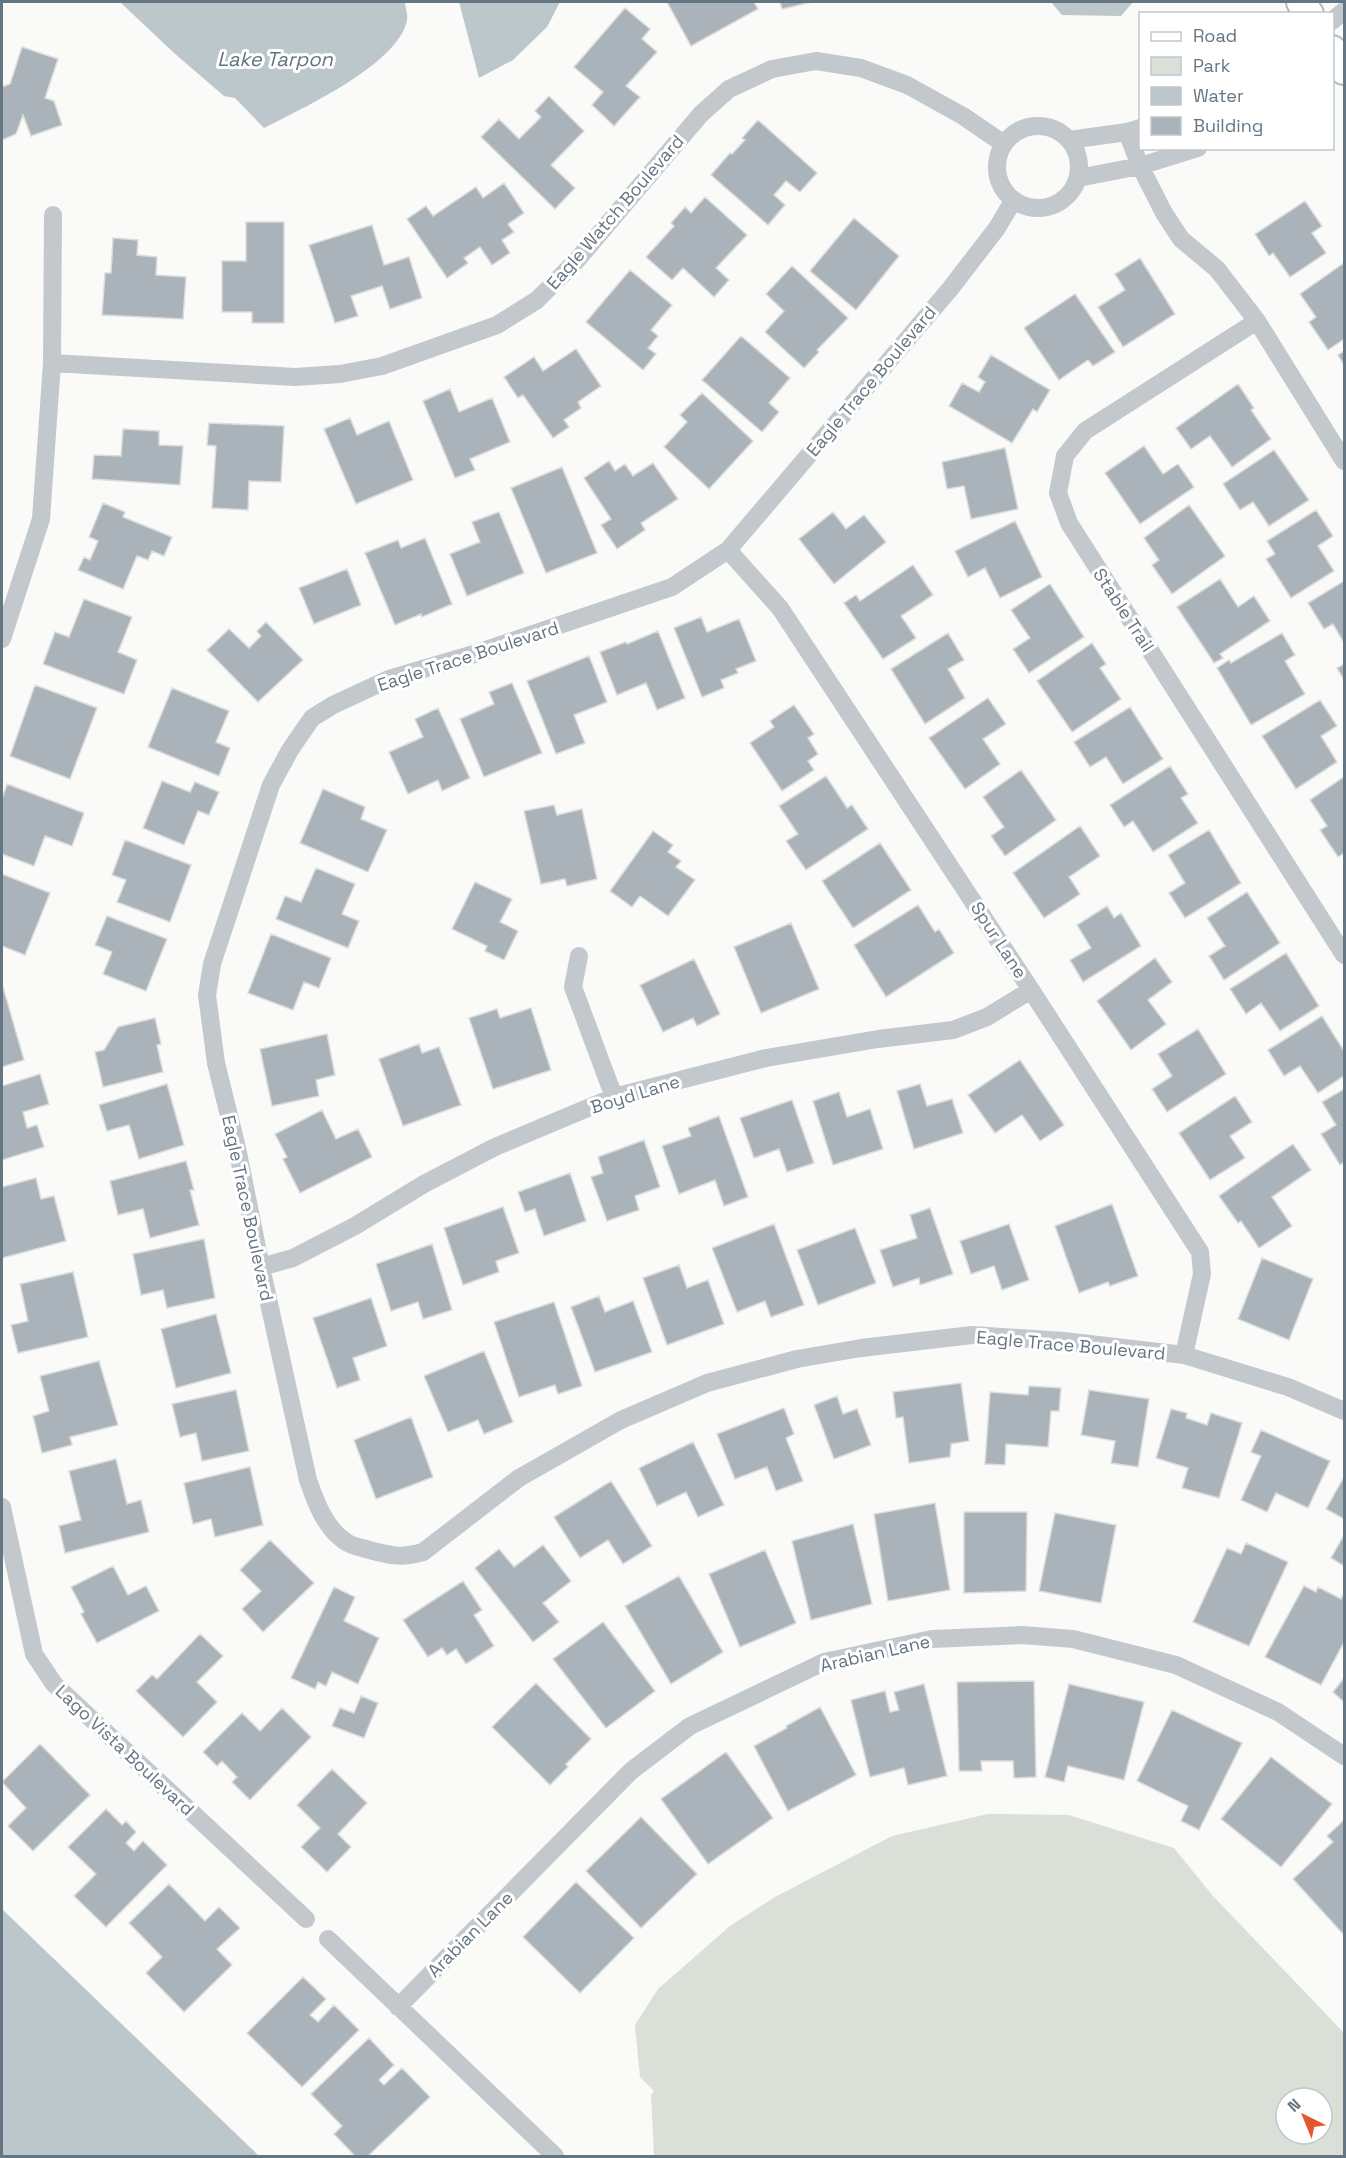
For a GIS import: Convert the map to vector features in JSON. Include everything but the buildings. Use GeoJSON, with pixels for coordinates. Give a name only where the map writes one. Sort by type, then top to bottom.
{"type":"FeatureCollection","features":[{"type":"Feature","properties":{"kind":"street","name":"Eagle Watch Boulevard"},"geometry":{"type":"LineString","coordinates":[[52,363],[295,377],[340,374],[382,366],[497,325],[537,300],[577,260],[701,114],[729,88],[772,69],[816,61],[861,68],[907,86],[963,116],[1004,144]]}},
{"type":"Feature","properties":{"kind":"street"},"geometry":{"type":"LineString","coordinates":[[1035,126],[1059,132],[1069,140],[1076,152],[1079,165],[1078,178],[1072,190],[1063,200],[1051,207],[1038,209],[1024,207],[1004,192],[998,180],[996,168],[998,156],[1012,135],[1035,126]]}},
{"type":"Feature","properties":{"kind":"street"},"geometry":{"type":"LineString","coordinates":[[1069,140],[1134,130],[1140,166],[1164,213],[1181,239],[1217,269],[1257,321],[1344,461]]}},
{"type":"Feature","properties":{"kind":"street"},"geometry":{"type":"LineString","coordinates":[[1078,178],[1140,166],[1192,150]]}},
{"type":"Feature","properties":{"kind":"street","name":"Eagle Trace Boulevard"},"geometry":{"type":"LineString","coordinates":[[1013,201],[997,228],[950,289],[728,550],[672,587],[474,654],[389,679],[333,705],[312,718],[290,750],[271,785],[212,964],[207,994],[216,1063],[237,1148],[308,1480],[328,1525],[347,1543],[397,1557],[423,1552],[519,1478],[621,1420],[707,1383],[797,1359],[861,1348],[972,1335],[1064,1341],[1184,1355],[1288,1387],[1344,1411]]}},
{"type":"Feature","properties":{"kind":"street"},"geometry":{"type":"LineString","coordinates":[[2,639],[41,519],[52,363],[53,215]]}},
{"type":"Feature","properties":{"kind":"street","name":"Stable Trail"},"geometry":{"type":"LineString","coordinates":[[1257,321],[1085,431],[1065,456],[1058,493],[1069,523],[1344,955]]}},
{"type":"Feature","properties":{"kind":"street","name":"Spur Lane"},"geometry":{"type":"LineString","coordinates":[[728,550],[780,608],[1200,1252],[1202,1274],[1184,1355]]}},
{"type":"Feature","properties":{"kind":"street"},"geometry":{"type":"LineString","coordinates":[[579,956],[573,987],[614,1097]]}},
{"type":"Feature","properties":{"kind":"street","name":"Boyd Lane"},"geometry":{"type":"LineString","coordinates":[[261,1267],[293,1258],[345,1232],[424,1184],[495,1147],[614,1097],[766,1058],[953,1030],[987,1017],[1031,990]]}},
{"type":"Feature","properties":{"kind":"street","name":"Lago Vista Boulevard"},"geometry":{"type":"LineString","coordinates":[[2,1507],[34,1654],[54,1684],[306,1919]]}},
{"type":"Feature","properties":{"kind":"street","name":"Arabian Lane"},"geometry":{"type":"LineString","coordinates":[[398,2007],[631,1771],[690,1726],[824,1662],[932,1639],[1022,1635],[1073,1639],[1176,1665],[1278,1713],[1344,1756]]}},
{"type":"Feature","properties":{"kind":"street"},"geometry":{"type":"LineString","coordinates":[[328,1939],[555,2157]]}},
{"type":"Feature","properties":{"kind":"green space"},"geometry":{"type":"Polygon","coordinates":[[[988,1814],[1069,1815],[1174,1848],[1213,1896],[1344,2033],[1344,2156],[654,2156],[651,2095],[654,2091],[640,2077],[635,2025],[658,1989],[730,1926],[775,1897],[892,1836],[988,1814]]]}},
{"type":"Feature","properties":{"kind":"water","name":"Lake Tarpon"},"geometry":{"type":"Polygon","coordinates":[[[120,2],[405,2],[407,20],[400,36],[386,53],[368,68],[323,97],[264,128],[235,98],[224,96],[120,2]]]}},
{"type":"Feature","properties":{"kind":"water"},"geometry":{"type":"Polygon","coordinates":[[[459,2],[560,2],[547,27],[513,60],[479,78],[459,2]]]}},
{"type":"Feature","properties":{"kind":"water"},"geometry":{"type":"Polygon","coordinates":[[[1051,2],[1133,2],[1121,16],[1062,15],[1051,2]]]}},
{"type":"Feature","properties":{"kind":"water"},"geometry":{"type":"Polygon","coordinates":[[[2,1909],[259,2156],[2,2156],[2,1909]]]}}]}
